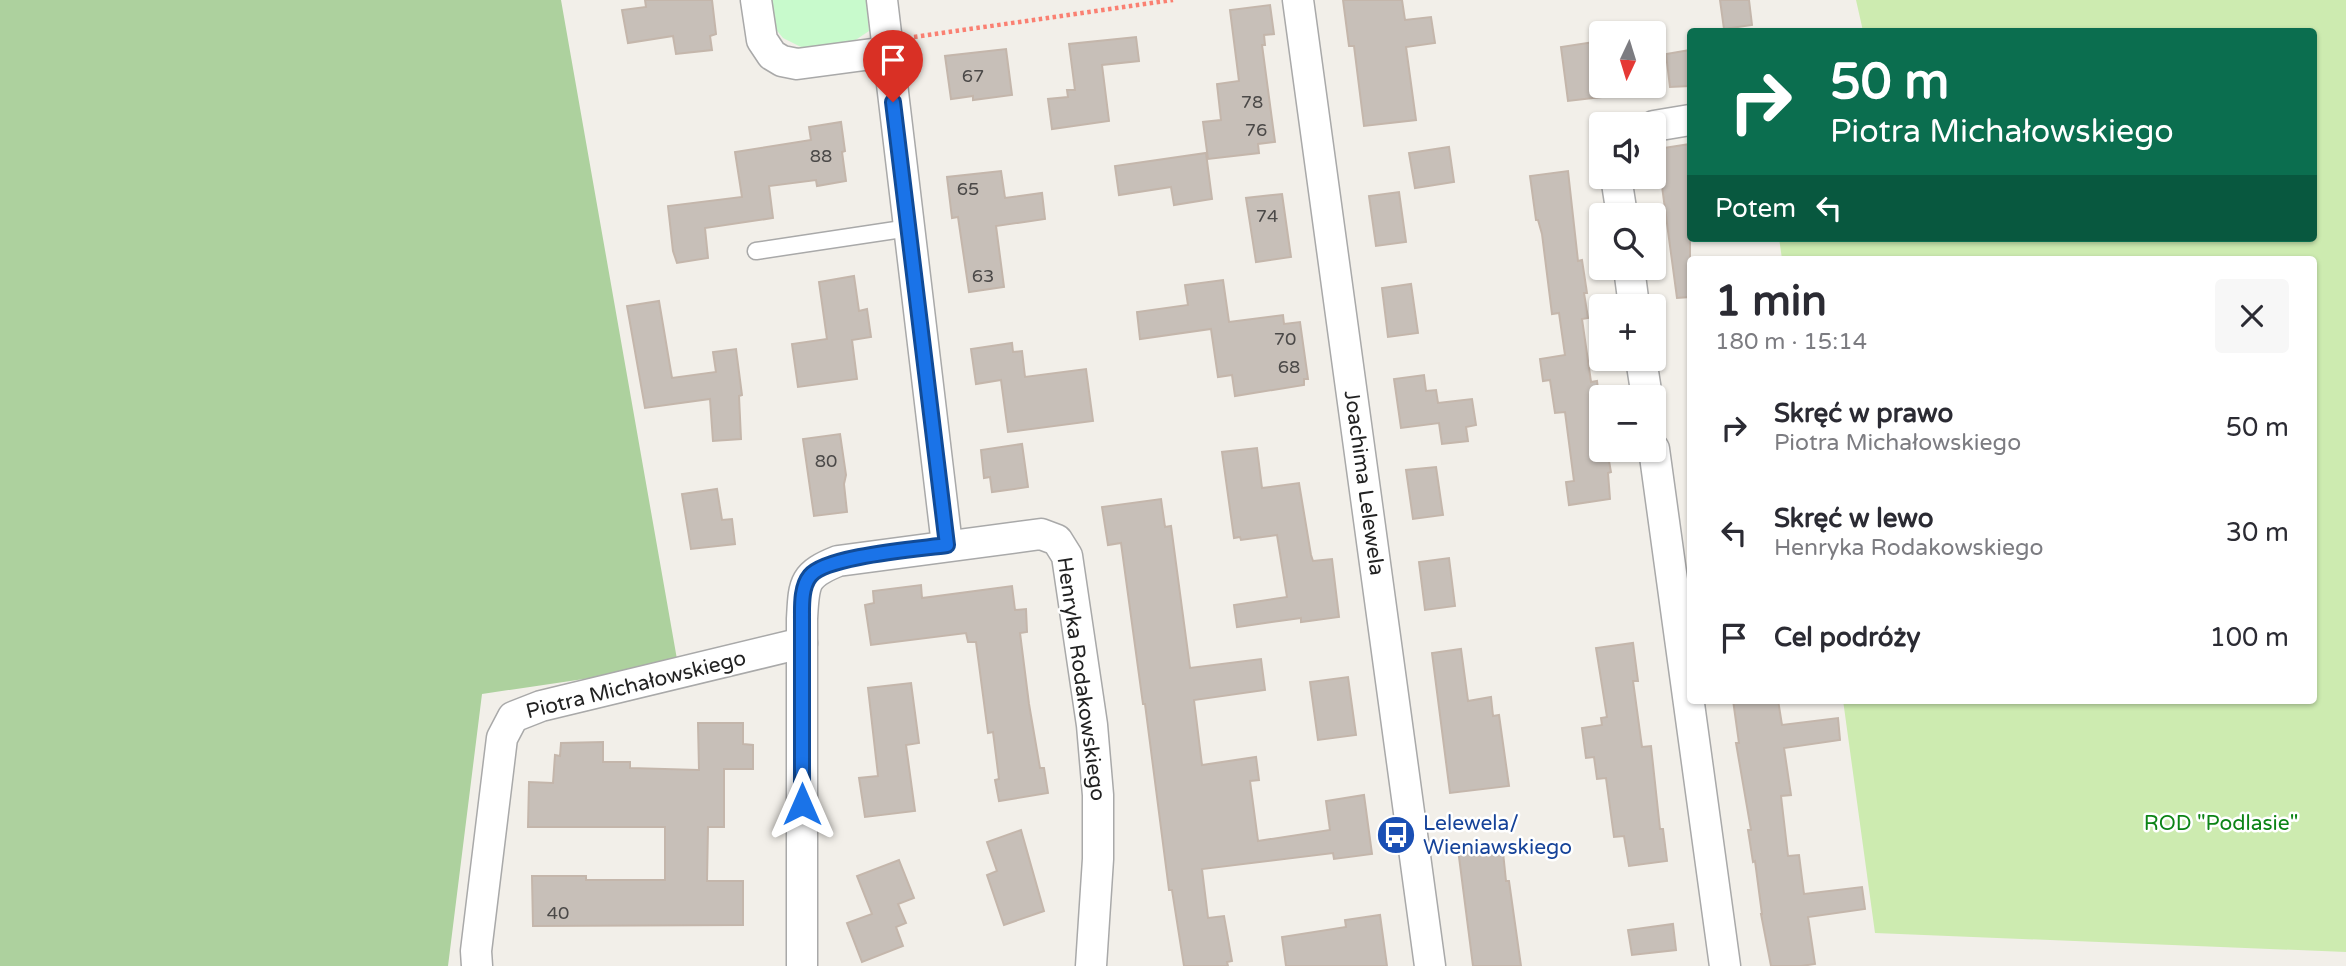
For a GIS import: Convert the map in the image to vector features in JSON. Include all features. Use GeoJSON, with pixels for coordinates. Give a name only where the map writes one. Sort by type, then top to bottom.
{"type":"FeatureCollection","features":[{"type":"Feature","properties":{"kind":"street"},"geometry":{"type":"LineString","coordinates":[[756,0],[762,40],[772,55],[782,61],[797,64],[887,46]]}},
{"type":"Feature","properties":{"kind":"street"},"geometry":{"type":"LineString","coordinates":[[802,966],[802,643],[806,583],[816,570],[838,561],[947,545],[882,0]]}},
{"type":"Feature","properties":{"kind":"street","name":"Joachima Lelewela"},"geometry":{"type":"LineString","coordinates":[[1298,0],[1430,966]]}},
{"type":"Feature","properties":{"kind":"street"},"geometry":{"type":"LineString","coordinates":[[1666,124],[1687,120]]}},
{"type":"Feature","properties":{"kind":"street"},"geometry":{"type":"LineString","coordinates":[[1656,462],[1687,689]]}},
{"type":"Feature","properties":{"kind":"street","name":"Henryka Rodakowskiego"},"geometry":{"type":"LineString","coordinates":[[947,545],[1041,534],[1057,540],[1067,556],[1098,795],[1098,859],[1091,966]]}},
{"type":"Feature","properties":{"kind":"street","name":"Piotra Michałowskiego"},"geometry":{"type":"LineString","coordinates":[[477,966],[476,951],[502,738],[513,717],[541,706],[802,643]]}},
{"type":"Feature","properties":{"kind":"street"},"geometry":{"type":"LineString","coordinates":[[1689,704],[1725,966]]}},
{"type":"Feature","properties":{"kind":"lane"},"geometry":{"type":"LineString","coordinates":[[756,251],[909,228]]}},
{"type":"Feature","properties":{"kind":"path"},"geometry":{"type":"LineString","coordinates":[[887,46],[1173,0]]}},
{"type":"Feature","properties":{"kind":"green space"},"geometry":{"type":"Polygon","coordinates":[[[0,0],[561,0],[678,665],[482,694],[448,966],[0,966],[0,0]]]}},
{"type":"Feature","properties":{"kind":"green space"},"geometry":{"type":"Polygon","coordinates":[[[767,0],[866,0],[869,31],[848,45],[805,49],[783,38],[770,22],[767,0]]]}},
{"type":"Feature","properties":{"kind":"green space","name":"ROD \"Podlasie\""},"geometry":{"type":"Polygon","coordinates":[[[1856,0],[2346,0],[2346,952],[1875,933],[1844,704],[2317,704],[2317,256],[1782,256],[1780,242],[2317,242],[2317,28],[1862,28],[1856,0]]]}},
{"type":"Feature","properties":{"kind":"building"},"geometry":{"type":"Polygon","coordinates":[[[645,0],[712,0],[716,34],[710,36],[712,50],[676,54],[673,36],[628,43],[622,10],[646,7],[645,0]]]}},
{"type":"Feature","properties":{"kind":"building"},"geometry":{"type":"Polygon","coordinates":[[[1343,0],[1402,0],[1405,20],[1431,17],[1435,43],[1406,47],[1416,120],[1364,126],[1354,46],[1349,46],[1343,0]]]}},
{"type":"Feature","properties":{"kind":"building"},"geometry":{"type":"Polygon","coordinates":[[[1720,0],[1749,0],[1752,25],[1724,28],[1720,0]]]}},
{"type":"Feature","properties":{"kind":"building"},"geometry":{"type":"Polygon","coordinates":[[[1270,5],[1274,34],[1264,35],[1265,45],[1262,45],[1275,142],[1258,144],[1259,153],[1208,159],[1203,122],[1221,120],[1217,84],[1239,81],[1230,10],[1270,5]]]}},
{"type":"Feature","properties":{"kind":"building"},"geometry":{"type":"Polygon","coordinates":[[[1136,37],[1139,61],[1102,65],[1109,121],[1052,129],[1048,99],[1068,97],[1067,90],[1075,90],[1069,44],[1136,37]]]}},
{"type":"Feature","properties":{"kind":"building"},"geometry":{"type":"Polygon","coordinates":[[[1589,43],[1589,98],[1593,98],[1568,101],[1561,47],[1589,43]]]}},
{"type":"Feature","properties":{"kind":"building"},"geometry":{"type":"Polygon","coordinates":[[[1006,49],[1012,95],[973,100],[973,96],[951,99],[945,56],[1006,49]]]}},
{"type":"Feature","properties":{"kind":"building"},"geometry":{"type":"Polygon","coordinates":[[[1687,50],[1687,86],[1670,87],[1666,54],[1687,50]]]}},
{"type":"Feature","properties":{"kind":"building"},"geometry":{"type":"Polygon","coordinates":[[[841,122],[846,181],[817,186],[816,180],[769,186],[773,218],[705,228],[708,258],[677,263],[668,206],[742,197],[735,152],[811,140],[809,127],[841,122]]]}},
{"type":"Feature","properties":{"kind":"building"},"geometry":{"type":"Polygon","coordinates":[[[1687,144],[1687,242],[1690,242],[1690,256],[1687,256],[1687,297],[1677,298],[1662,189],[1666,189],[1666,148],[1687,144]]]}},
{"type":"Feature","properties":{"kind":"building"},"geometry":{"type":"Polygon","coordinates":[[[1449,147],[1454,182],[1415,188],[1409,153],[1449,147]]]}},
{"type":"Feature","properties":{"kind":"building"},"geometry":{"type":"Polygon","coordinates":[[[1206,153],[1212,199],[1174,205],[1171,187],[1119,195],[1115,166],[1206,153]]]}},
{"type":"Feature","properties":{"kind":"building"},"geometry":{"type":"Polygon","coordinates":[[[1001,171],[1005,198],[1042,193],[1045,219],[996,226],[1004,287],[969,292],[958,217],[952,218],[947,177],[1001,171]]]}},
{"type":"Feature","properties":{"kind":"building"},"geometry":{"type":"Polygon","coordinates":[[[1568,171],[1578,261],[1582,260],[1587,293],[1584,293],[1588,318],[1582,319],[1589,371],[1591,382],[1597,381],[1597,385],[1589,385],[1589,462],[1609,462],[1610,499],[1569,505],[1566,482],[1574,481],[1565,412],[1555,413],[1550,380],[1543,381],[1540,359],[1565,355],[1559,313],[1552,314],[1542,234],[1536,220],[1530,176],[1568,171]]]}},
{"type":"Feature","properties":{"kind":"building"},"geometry":{"type":"Polygon","coordinates":[[[1399,192],[1406,242],[1376,246],[1369,196],[1399,192]]]}},
{"type":"Feature","properties":{"kind":"building"},"geometry":{"type":"Polygon","coordinates":[[[1282,194],[1291,257],[1256,262],[1246,198],[1282,194]]]}},
{"type":"Feature","properties":{"kind":"building"},"geometry":{"type":"Polygon","coordinates":[[[854,276],[859,311],[867,309],[871,337],[852,340],[857,379],[798,387],[792,344],[827,339],[819,282],[854,276]]]}},
{"type":"Feature","properties":{"kind":"building"},"geometry":{"type":"Polygon","coordinates":[[[1223,280],[1229,322],[1283,315],[1284,324],[1300,322],[1308,379],[1304,379],[1304,385],[1235,396],[1232,375],[1218,377],[1211,329],[1140,339],[1137,312],[1188,305],[1185,285],[1223,280]]]}},
{"type":"Feature","properties":{"kind":"building"},"geometry":{"type":"Polygon","coordinates":[[[1411,284],[1418,333],[1388,337],[1382,288],[1411,284]]]}},
{"type":"Feature","properties":{"kind":"building"},"geometry":{"type":"Polygon","coordinates":[[[659,301],[672,378],[716,372],[713,352],[736,349],[742,395],[739,396],[741,439],[713,441],[710,399],[645,408],[627,306],[659,301]]]}},
{"type":"Feature","properties":{"kind":"building"},"geometry":{"type":"Polygon","coordinates":[[[1012,343],[1013,352],[1022,351],[1025,377],[1086,369],[1093,421],[1008,432],[1001,380],[976,384],[971,349],[1012,343]]]}},
{"type":"Feature","properties":{"kind":"building"},"geometry":{"type":"Polygon","coordinates":[[[1424,375],[1426,391],[1436,390],[1438,403],[1472,399],[1476,425],[1466,427],[1468,441],[1442,444],[1439,423],[1401,428],[1394,379],[1424,375]]]}},
{"type":"Feature","properties":{"kind":"building"},"geometry":{"type":"Polygon","coordinates":[[[840,434],[846,475],[844,484],[847,512],[814,516],[803,439],[840,434]]]}},
{"type":"Feature","properties":{"kind":"building"},"geometry":{"type":"Polygon","coordinates":[[[1022,444],[1028,487],[992,492],[990,477],[984,478],[981,450],[1022,444]]]}},
{"type":"Feature","properties":{"kind":"building"},"geometry":{"type":"Polygon","coordinates":[[[1257,448],[1262,488],[1299,483],[1313,561],[1332,559],[1339,617],[1301,622],[1301,618],[1237,627],[1234,605],[1287,597],[1277,535],[1241,540],[1240,537],[1234,538],[1222,452],[1257,448]]]}},
{"type":"Feature","properties":{"kind":"building"},"geometry":{"type":"Polygon","coordinates":[[[1436,467],[1443,515],[1413,519],[1406,470],[1436,467]]]}},
{"type":"Feature","properties":{"kind":"building"},"geometry":{"type":"Polygon","coordinates":[[[717,489],[722,520],[732,519],[735,544],[691,549],[682,494],[717,489]]]}},
{"type":"Feature","properties":{"kind":"building"},"geometry":{"type":"Polygon","coordinates":[[[1161,499],[1165,527],[1171,526],[1190,668],[1261,659],[1265,690],[1194,700],[1202,765],[1256,757],[1259,780],[1250,781],[1258,841],[1330,830],[1326,801],[1364,795],[1372,854],[1334,859],[1333,853],[1202,869],[1208,918],[1224,916],[1232,961],[1227,962],[1228,966],[1184,966],[1172,890],[1169,890],[1121,543],[1108,545],[1102,507],[1161,499]]]}},
{"type":"Feature","properties":{"kind":"building"},"geometry":{"type":"Polygon","coordinates":[[[1449,558],[1455,606],[1425,610],[1419,562],[1449,558]]]}},
{"type":"Feature","properties":{"kind":"building"},"geometry":{"type":"Polygon","coordinates":[[[921,585],[922,598],[1012,586],[1015,610],[1026,609],[1027,632],[1020,633],[1040,768],[1044,768],[1048,793],[999,801],[995,780],[999,779],[993,732],[988,733],[976,642],[968,642],[966,633],[871,645],[865,605],[874,603],[873,591],[921,585]]]}},
{"type":"Feature","properties":{"kind":"building"},"geometry":{"type":"Polygon","coordinates":[[[1633,643],[1638,681],[1633,681],[1642,747],[1651,746],[1660,829],[1663,829],[1667,861],[1629,866],[1624,836],[1614,837],[1606,778],[1597,779],[1594,757],[1586,758],[1582,728],[1602,725],[1601,718],[1607,717],[1596,648],[1633,643]]]}},
{"type":"Feature","properties":{"kind":"building"},"geometry":{"type":"Polygon","coordinates":[[[1461,649],[1468,701],[1491,697],[1493,716],[1499,715],[1509,786],[1450,793],[1432,653],[1461,649]]]}},
{"type":"Feature","properties":{"kind":"building"},"geometry":{"type":"Polygon","coordinates":[[[1348,677],[1356,735],[1318,740],[1310,682],[1348,677]]]}},
{"type":"Feature","properties":{"kind":"building"},"geometry":{"type":"Polygon","coordinates":[[[911,683],[919,743],[906,745],[915,811],[865,817],[859,778],[878,776],[868,688],[911,683]]]}},
{"type":"Feature","properties":{"kind":"building"},"geometry":{"type":"Polygon","coordinates":[[[1734,704],[1779,704],[1782,725],[1838,718],[1840,740],[1784,748],[1791,795],[1781,796],[1788,856],[1799,855],[1804,894],[1862,887],[1865,909],[1808,917],[1815,964],[1771,966],[1748,830],[1751,830],[1736,743],[1739,743],[1734,704]]]}},
{"type":"Feature","properties":{"kind":"building"},"geometry":{"type":"Polygon","coordinates":[[[698,723],[743,723],[743,744],[753,745],[753,769],[724,769],[724,827],[708,827],[707,881],[743,881],[743,925],[533,926],[532,876],[586,876],[586,880],[665,880],[665,827],[528,827],[529,782],[553,783],[555,755],[560,756],[561,743],[603,742],[603,762],[630,762],[630,768],[699,770],[698,723]]]}},
{"type":"Feature","properties":{"kind":"building"},"geometry":{"type":"Polygon","coordinates":[[[1021,830],[1044,911],[1004,925],[987,875],[997,871],[987,842],[1021,830]]]}},
{"type":"Feature","properties":{"kind":"building"},"geometry":{"type":"Polygon","coordinates":[[[1494,844],[1495,853],[1503,852],[1521,966],[1473,966],[1458,849],[1494,844]]]}},
{"type":"Feature","properties":{"kind":"building"},"geometry":{"type":"Polygon","coordinates":[[[899,860],[914,898],[898,904],[906,923],[896,927],[903,946],[862,962],[847,923],[872,914],[857,876],[899,860]]]}},
{"type":"Feature","properties":{"kind":"building"},"geometry":{"type":"Polygon","coordinates":[[[1380,915],[1387,966],[1286,966],[1282,937],[1346,927],[1345,920],[1380,915]]]}},
{"type":"Feature","properties":{"kind":"building"},"geometry":{"type":"Polygon","coordinates":[[[1673,924],[1676,950],[1632,955],[1628,930],[1673,924]]]}},
{"type":"Feature","properties":{"kind":"place","name":"Lelewela/ Wieniawskiego"},"geometry":{"type":"Point","coordinates":[1396,835]}},
{"type":"Feature","properties":{"kind":"route"},"geometry":{"type":"LineString","coordinates":[[802,804],[802,619],[806,583],[816,570],[838,561],[947,545],[893,102]]}}]}
